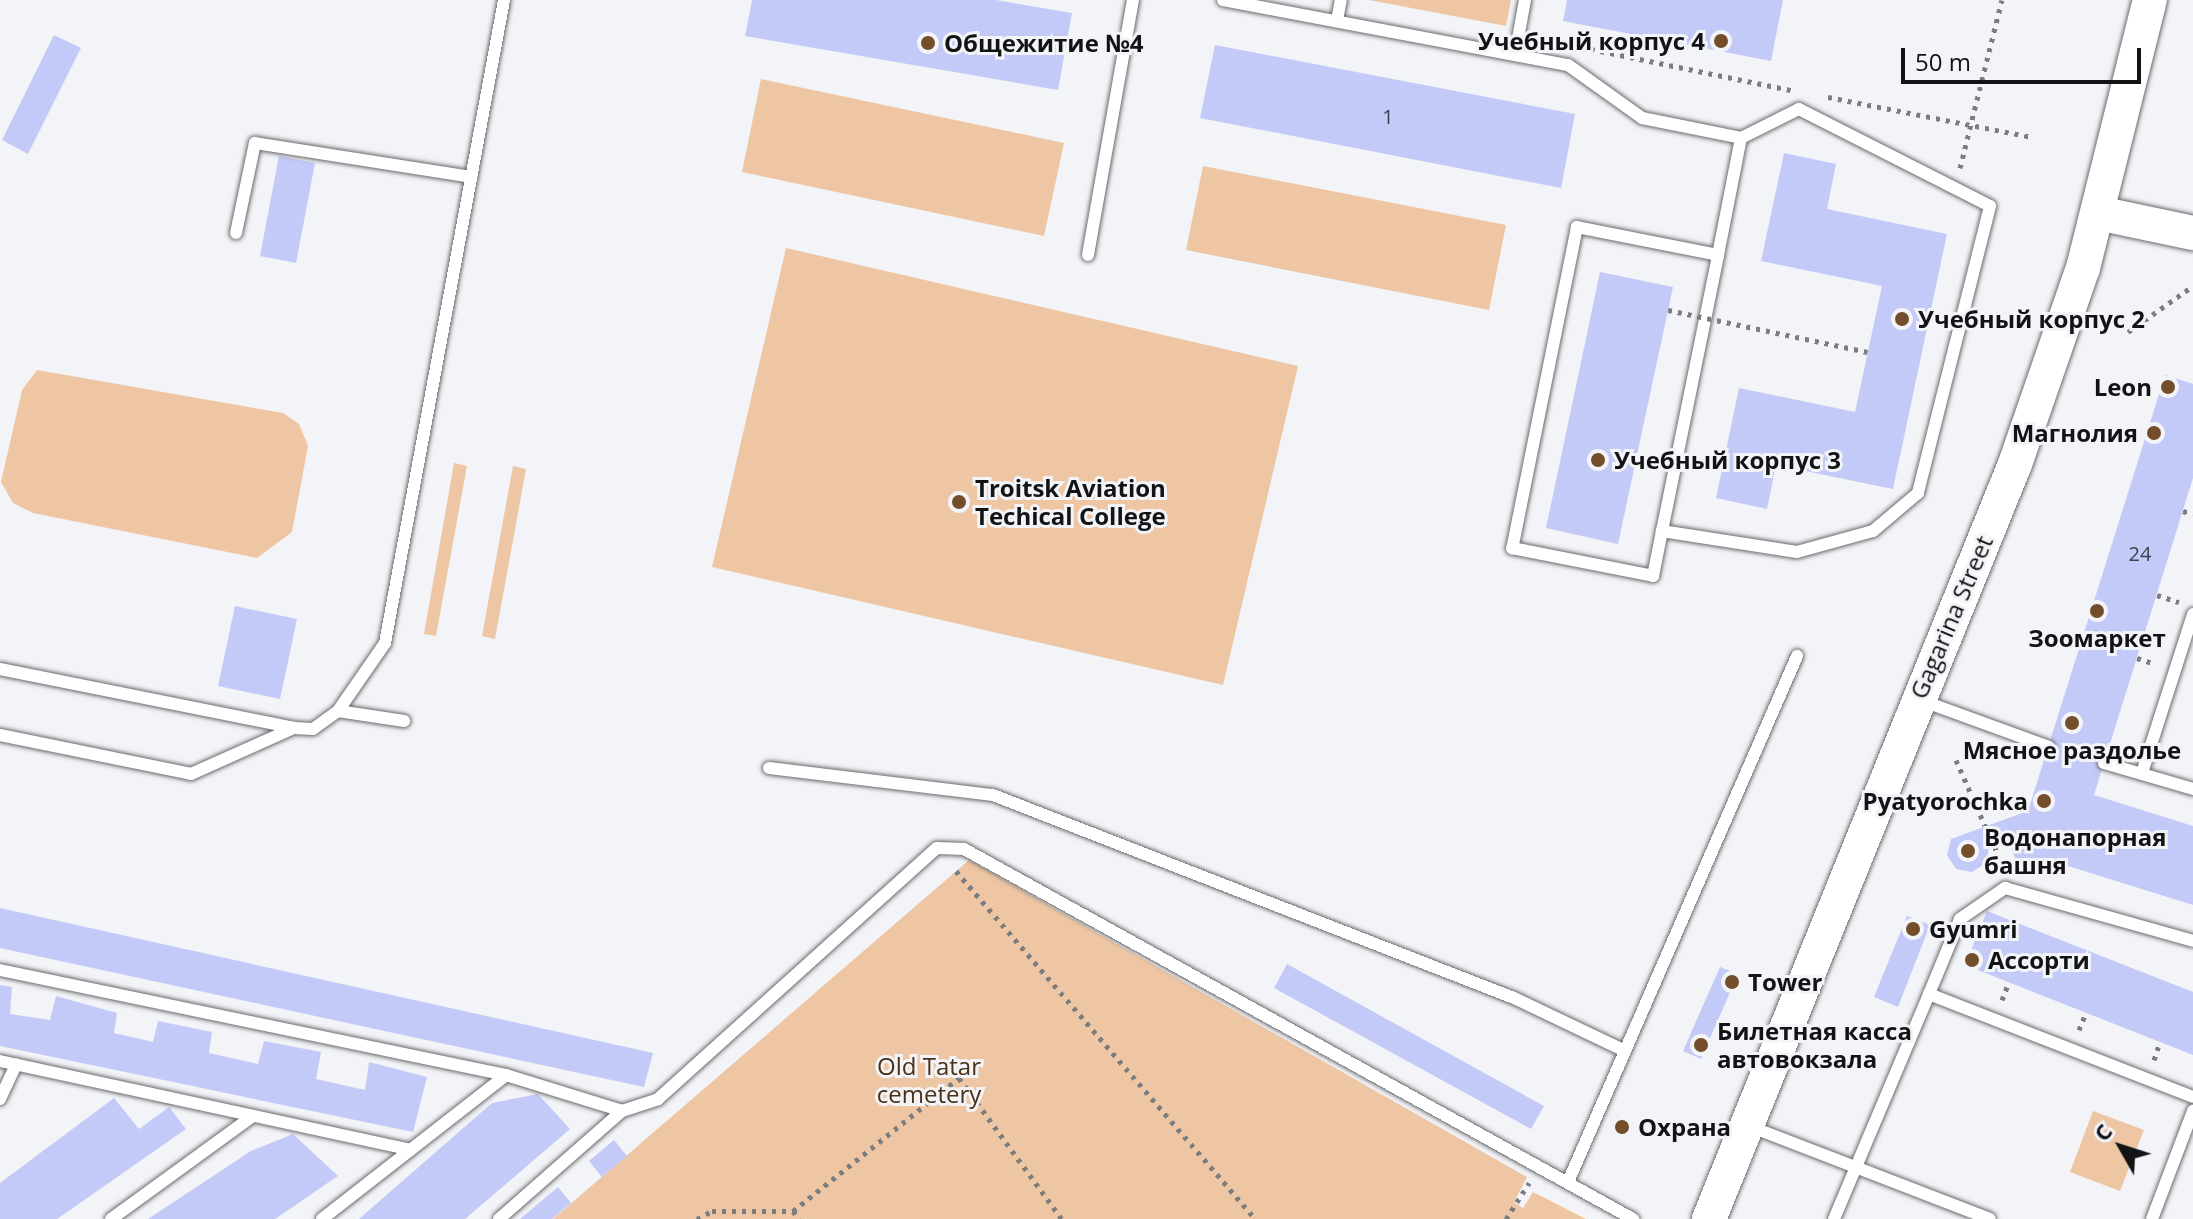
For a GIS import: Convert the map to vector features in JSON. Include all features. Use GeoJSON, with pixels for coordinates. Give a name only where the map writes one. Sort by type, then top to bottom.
{"type":"FeatureCollection","features":[{"type":"Feature","properties":{"kind":"main road","name":"Gagarina Street"},"geometry":{"type":"LineString","coordinates":[[1709,1219],[1917,699],[2015,464],[2098,213],[2150,0]]}},
{"type":"Feature","properties":{"kind":"main road"},"geometry":{"type":"LineString","coordinates":[[2098,213],[2193,233]]}},
{"type":"Feature","properties":{"kind":"lane"},"geometry":{"type":"LineString","coordinates":[[0,669],[294,728],[313,729],[338,711],[385,643],[504,0]]}},
{"type":"Feature","properties":{"kind":"lane"},"geometry":{"type":"LineString","coordinates":[[1088,255],[1133,0]]}},
{"type":"Feature","properties":{"kind":"lane"},"geometry":{"type":"LineString","coordinates":[[1223,0],[1568,65],[1642,118],[1741,138],[1799,109],[1990,206],[1918,493],[1873,531],[1797,552],[1662,531]]}},
{"type":"Feature","properties":{"kind":"lane"},"geometry":{"type":"LineString","coordinates":[[1337,20],[1341,0]]}},
{"type":"Feature","properties":{"kind":"lane"},"geometry":{"type":"LineString","coordinates":[[1515,55],[1525,0]]}},
{"type":"Feature","properties":{"kind":"lane"},"geometry":{"type":"LineString","coordinates":[[1718,255],[1577,227],[1512,548],[1653,576],[1718,255],[1741,138]]}},
{"type":"Feature","properties":{"kind":"lane"},"geometry":{"type":"LineString","coordinates":[[236,233],[255,143],[471,177]]}},
{"type":"Feature","properties":{"kind":"lane"},"geometry":{"type":"LineString","coordinates":[[2142,773],[2193,614]]}},
{"type":"Feature","properties":{"kind":"lane"},"geometry":{"type":"LineString","coordinates":[[1568,1182],[1797,656]]}},
{"type":"Feature","properties":{"kind":"lane"},"geometry":{"type":"LineString","coordinates":[[1917,699],[2049,747]]}},
{"type":"Feature","properties":{"kind":"lane"},"geometry":{"type":"LineString","coordinates":[[338,711],[404,721]]}},
{"type":"Feature","properties":{"kind":"lane"},"geometry":{"type":"LineString","coordinates":[[0,735],[191,774],[294,728]]}},
{"type":"Feature","properties":{"kind":"lane"},"geometry":{"type":"LineString","coordinates":[[2104,763],[2193,789]]}},
{"type":"Feature","properties":{"kind":"lane"},"geometry":{"type":"LineString","coordinates":[[769,768],[993,795],[1514,998],[1625,1051]]}},
{"type":"Feature","properties":{"kind":"lane"},"geometry":{"type":"LineString","coordinates":[[499,1219],[622,1111],[658,1099],[937,848],[964,849],[1633,1219]]}},
{"type":"Feature","properties":{"kind":"lane"},"geometry":{"type":"LineString","coordinates":[[1834,1219],[1960,919],[2005,888],[2193,941]]}},
{"type":"Feature","properties":{"kind":"lane"},"geometry":{"type":"LineString","coordinates":[[0,970],[506,1075],[622,1111]]}},
{"type":"Feature","properties":{"kind":"lane"},"geometry":{"type":"LineString","coordinates":[[1929,994],[2193,1097]]}},
{"type":"Feature","properties":{"kind":"lane"},"geometry":{"type":"LineString","coordinates":[[0,1061],[410,1150]]}},
{"type":"Feature","properties":{"kind":"lane"},"geometry":{"type":"LineString","coordinates":[[0,1099],[16,1065]]}},
{"type":"Feature","properties":{"kind":"lane"},"geometry":{"type":"LineString","coordinates":[[322,1219],[506,1075]]}},
{"type":"Feature","properties":{"kind":"lane"},"geometry":{"type":"LineString","coordinates":[[2152,1219],[2193,1111]]}},
{"type":"Feature","properties":{"kind":"lane"},"geometry":{"type":"LineString","coordinates":[[111,1219],[253,1116]]}},
{"type":"Feature","properties":{"kind":"lane"},"geometry":{"type":"LineString","coordinates":[[1746,1125],[1990,1219]]}},
{"type":"Feature","properties":{"kind":"path"},"geometry":{"type":"LineString","coordinates":[[1954,188],[2002,0]]}},
{"type":"Feature","properties":{"kind":"path"},"geometry":{"type":"LineString","coordinates":[[1519,34],[1800,91]]}},
{"type":"Feature","properties":{"kind":"path"},"geometry":{"type":"LineString","coordinates":[[1815,95],[2031,137]]}},
{"type":"Feature","properties":{"kind":"path"},"geometry":{"type":"LineString","coordinates":[[2128,332],[2190,288]]}},
{"type":"Feature","properties":{"kind":"path"},"geometry":{"type":"LineString","coordinates":[[1668,310],[1868,352]]}},
{"type":"Feature","properties":{"kind":"path"},"geometry":{"type":"LineString","coordinates":[[2183,511],[2193,514]]}},
{"type":"Feature","properties":{"kind":"path"},"geometry":{"type":"LineString","coordinates":[[1956,760],[1987,830]]}},
{"type":"Feature","properties":{"kind":"path"},"geometry":{"type":"LineString","coordinates":[[937,848],[1255,1219]]}},
{"type":"Feature","properties":{"kind":"path"},"geometry":{"type":"LineString","coordinates":[[697,1219],[712,1211],[793,1211],[959,1078],[1062,1219]]}},
{"type":"Feature","properties":{"kind":"path"},"geometry":{"type":"LineString","coordinates":[[1506,1219],[1539,1167]]}},
{"type":"Feature","properties":{"kind":"path"},"geometry":{"type":"LineString","coordinates":[[793,1211],[799,1219]]}},
{"type":"Feature","properties":{"kind":"green space"},"geometry":{"type":"Polygon","coordinates":[[[1369,0],[1511,0],[1506,26],[1369,0]]]}},
{"type":"Feature","properties":{"kind":"green space"},"geometry":{"type":"Polygon","coordinates":[[[761,79],[1064,143],[1044,236],[742,172],[761,79]]]}},
{"type":"Feature","properties":{"kind":"green space"},"geometry":{"type":"Polygon","coordinates":[[[1203,166],[1506,225],[1489,310],[1186,250],[1203,166]]]}},
{"type":"Feature","properties":{"kind":"green space"},"geometry":{"type":"Polygon","coordinates":[[[786,248],[1298,366],[1223,685],[712,567],[786,248]]]}},
{"type":"Feature","properties":{"kind":"green space"},"geometry":{"type":"Polygon","coordinates":[[[37,370],[283,413],[299,424],[308,446],[292,532],[257,558],[33,513],[13,503],[1,482],[22,390],[37,370]]]}},
{"type":"Feature","properties":{"kind":"green space"},"geometry":{"type":"Polygon","coordinates":[[[454,463],[467,466],[436,636],[424,634],[454,463]]]}},
{"type":"Feature","properties":{"kind":"green space"},"geometry":{"type":"Polygon","coordinates":[[[513,466],[526,469],[495,639],[482,636],[513,466]]]}},
{"type":"Feature","properties":{"kind":"green space","name":"Old Tatar cemetery"},"geometry":{"type":"Polygon","coordinates":[[[969,860],[1527,1177],[1514,1202],[1523,1208],[1533,1192],[1586,1219],[553,1219],[969,860]]]}},
{"type":"Feature","properties":{"kind":"green space"},"geometry":{"type":"Polygon","coordinates":[[[2093,1111],[2144,1130],[2120,1191],[2070,1172],[2093,1111]]]}},
{"type":"Feature","properties":{"kind":"building","name":"Общежитие №4"},"geometry":{"type":"Polygon","coordinates":[[[752,0],[996,0],[1072,13],[1058,90],[745,36],[752,0]]]}},
{"type":"Feature","properties":{"kind":"building","name":"Учебный корпус 4"},"geometry":{"type":"Polygon","coordinates":[[[1567,0],[1783,0],[1771,61],[1563,21],[1567,0]]]}},
{"type":"Feature","properties":{"kind":"building"},"geometry":{"type":"Polygon","coordinates":[[[54,35],[81,48],[28,154],[2,140],[54,35]]]}},
{"type":"Feature","properties":{"kind":"building"},"geometry":{"type":"Polygon","coordinates":[[[1215,45],[1575,114],[1561,188],[1200,118],[1215,45]]]}},
{"type":"Feature","properties":{"kind":"building","name":"Учебный корпус 2"},"geometry":{"type":"Polygon","coordinates":[[[1784,153],[1836,164],[1827,209],[1947,234],[1893,489],[1776,465],[1767,509],[1716,498],[1739,388],[1855,412],[1882,286],[1761,261],[1784,153]]]}},
{"type":"Feature","properties":{"kind":"building"},"geometry":{"type":"Polygon","coordinates":[[[279,156],[315,163],[296,263],[260,256],[279,156]]]}},
{"type":"Feature","properties":{"kind":"building","name":"Учебный корпус 3"},"geometry":{"type":"Polygon","coordinates":[[[1600,272],[1673,287],[1618,544],[1546,528],[1600,272]]]}},
{"type":"Feature","properties":{"kind":"building"},"geometry":{"type":"Polygon","coordinates":[[[2165,375],[2193,384],[2193,478],[2094,795],[2193,826],[2193,905],[2052,861],[2021,874],[2008,840],[1989,848],[1986,863],[1972,872],[1956,869],[1947,855],[1951,839],[2028,811],[2165,375]]]}},
{"type":"Feature","properties":{"kind":"building"},"geometry":{"type":"Polygon","coordinates":[[[235,606],[297,619],[280,699],[218,686],[235,606]]]}},
{"type":"Feature","properties":{"kind":"building"},"geometry":{"type":"Polygon","coordinates":[[[0,908],[653,1053],[644,1087],[0,948],[0,908]]]}},
{"type":"Feature","properties":{"kind":"building"},"geometry":{"type":"Polygon","coordinates":[[[1987,911],[2193,992],[2193,1055],[1965,965],[1987,911]]]}},
{"type":"Feature","properties":{"kind":"building"},"geometry":{"type":"Polygon","coordinates":[[[1907,916],[1930,925],[1898,1007],[1874,997],[1907,916]]]}},
{"type":"Feature","properties":{"kind":"building"},"geometry":{"type":"Polygon","coordinates":[[[1287,964],[1544,1106],[1531,1129],[1274,988],[1287,964]]]}},
{"type":"Feature","properties":{"kind":"building"},"geometry":{"type":"Polygon","coordinates":[[[1720,967],[1738,974],[1701,1059],[1683,1051],[1720,967]]]}},
{"type":"Feature","properties":{"kind":"building"},"geometry":{"type":"Polygon","coordinates":[[[0,985],[12,987],[10,1014],[50,1020],[56,996],[117,1013],[114,1033],[153,1042],[158,1021],[212,1032],[209,1053],[258,1064],[264,1041],[321,1052],[316,1079],[365,1090],[369,1062],[427,1077],[413,1132],[0,1046],[0,985]]]}},
{"type":"Feature","properties":{"kind":"building"},"geometry":{"type":"Polygon","coordinates":[[[538,1094],[570,1129],[465,1219],[359,1219],[492,1103],[538,1094]]]}},
{"type":"Feature","properties":{"kind":"building"},"geometry":{"type":"Polygon","coordinates":[[[114,1098],[139,1129],[169,1107],[186,1129],[57,1219],[0,1219],[0,1183],[114,1098]]]}},
{"type":"Feature","properties":{"kind":"building","name":"Охрана"},"geometry":{"type":"Polygon","coordinates":[[[1617,1116],[1633,1123],[1628,1137],[1612,1131],[1617,1116]]]}},
{"type":"Feature","properties":{"kind":"building"},"geometry":{"type":"Polygon","coordinates":[[[293,1134],[338,1176],[275,1219],[148,1219],[251,1151],[293,1134]]]}},
{"type":"Feature","properties":{"kind":"building"},"geometry":{"type":"Polygon","coordinates":[[[614,1140],[627,1156],[602,1177],[589,1161],[614,1140]]]}},
{"type":"Feature","properties":{"kind":"building"},"geometry":{"type":"Polygon","coordinates":[[[558,1187],[571,1203],[552,1219],[520,1219],[558,1187]]]}},
{"type":"Feature","properties":{"kind":"place","name":"Учебный корпус 4"},"geometry":{"type":"Point","coordinates":[1721,41]}},
{"type":"Feature","properties":{"kind":"place","name":"Общежитие №4"},"geometry":{"type":"Point","coordinates":[928,43]}},
{"type":"Feature","properties":{"kind":"place","name":"Учебный корпус 2"},"geometry":{"type":"Point","coordinates":[1902,319]}},
{"type":"Feature","properties":{"kind":"place","name":"Leon"},"geometry":{"type":"Point","coordinates":[2168,387]}},
{"type":"Feature","properties":{"kind":"place","name":"Магнолия"},"geometry":{"type":"Point","coordinates":[2154,433]}},
{"type":"Feature","properties":{"kind":"place","name":"Учебный корпус 3"},"geometry":{"type":"Point","coordinates":[1598,460]}},
{"type":"Feature","properties":{"kind":"place","name":"Troitsk Aviation Techical College"},"geometry":{"type":"Point","coordinates":[959,502]}},
{"type":"Feature","properties":{"kind":"place","name":"Зоомаркет"},"geometry":{"type":"Point","coordinates":[2097,611]}},
{"type":"Feature","properties":{"kind":"place","name":"Мясное раздолье"},"geometry":{"type":"Point","coordinates":[2072,723]}},
{"type":"Feature","properties":{"kind":"place","name":"Pyatyorochka"},"geometry":{"type":"Point","coordinates":[2044,801]}},
{"type":"Feature","properties":{"kind":"place","name":"Водонапорная башня"},"geometry":{"type":"Point","coordinates":[1968,851]}},
{"type":"Feature","properties":{"kind":"place","name":"Gyumri"},"geometry":{"type":"Point","coordinates":[1913,929]}},
{"type":"Feature","properties":{"kind":"place","name":"Ассорти"},"geometry":{"type":"Point","coordinates":[1972,960]}},
{"type":"Feature","properties":{"kind":"place","name":"Tower"},"geometry":{"type":"Point","coordinates":[1732,982]}},
{"type":"Feature","properties":{"kind":"place","name":"Билетная касса автовокзала"},"geometry":{"type":"Point","coordinates":[1701,1045]}},
{"type":"Feature","properties":{"kind":"place","name":"Охрана"},"geometry":{"type":"Point","coordinates":[1622,1127]}}]}
